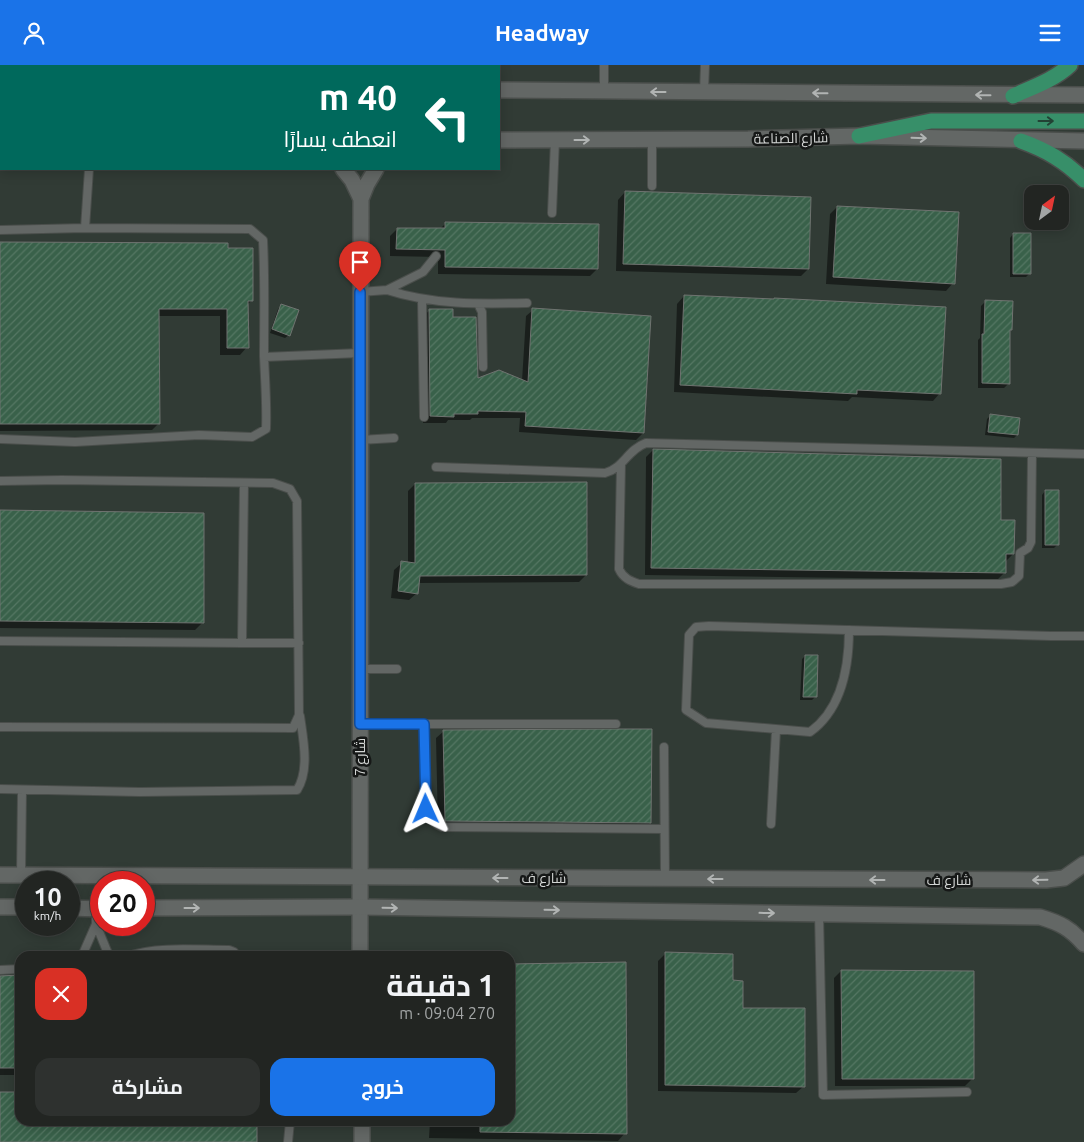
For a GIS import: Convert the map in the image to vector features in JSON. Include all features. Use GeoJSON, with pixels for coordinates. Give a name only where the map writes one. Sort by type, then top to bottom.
{"type":"FeatureCollection","features":[{"type":"Feature","properties":{"kind":"main road"},"geometry":{"type":"LineString","coordinates":[[1013,96],[1039,85],[1070,65]]}},
{"type":"Feature","properties":{"kind":"main road"},"geometry":{"type":"LineString","coordinates":[[859,136],[931,121],[1084,121]]}},
{"type":"Feature","properties":{"kind":"main road"},"geometry":{"type":"LineString","coordinates":[[1021,141],[1044,149],[1066,162],[1084,180]]}},
{"type":"Feature","properties":{"kind":"street"},"geometry":{"type":"LineString","coordinates":[[500,90],[1013,96],[1084,95]]}},
{"type":"Feature","properties":{"kind":"street","name":"شارع الصناعة"},"geometry":{"type":"LineString","coordinates":[[500,140],[859,136],[1084,141]]}},
{"type":"Feature","properties":{"kind":"street","name":"شارع 7"},"geometry":{"type":"LineString","coordinates":[[344,170],[352,180],[361,199]]}},
{"type":"Feature","properties":{"kind":"street","name":"شارع 7"},"geometry":{"type":"LineString","coordinates":[[360,951],[361,199],[375,170]]}},
{"type":"Feature","properties":{"kind":"street","name":"شارع ف"},"geometry":{"type":"LineString","coordinates":[[80,875],[1046,880],[1064,878],[1084,864]]}},
{"type":"Feature","properties":{"kind":"street","name":"شارع ف"},"geometry":{"type":"LineString","coordinates":[[0,875],[15,875]]}},
{"type":"Feature","properties":{"kind":"street"},"geometry":{"type":"LineString","coordinates":[[0,907],[15,907]]}},
{"type":"Feature","properties":{"kind":"street"},"geometry":{"type":"LineString","coordinates":[[155,908],[359,907],[1040,917],[1058,922],[1073,932],[1084,944]]}},
{"type":"Feature","properties":{"kind":"street"},"geometry":{"type":"LineString","coordinates":[[362,1126],[362,1142]]}},
{"type":"Feature","properties":{"kind":"lane"},"geometry":{"type":"LineString","coordinates":[[604,65],[604,91]]}},
{"type":"Feature","properties":{"kind":"lane"},"geometry":{"type":"LineString","coordinates":[[704,92],[705,65]]}},
{"type":"Feature","properties":{"kind":"lane"},"geometry":{"type":"LineString","coordinates":[[652,139],[652,186]]}},
{"type":"Feature","properties":{"kind":"lane"},"geometry":{"type":"LineString","coordinates":[[552,213],[555,140]]}},
{"type":"Feature","properties":{"kind":"lane"},"geometry":{"type":"LineString","coordinates":[[85,228],[89,170]]}},
{"type":"Feature","properties":{"kind":"lane"},"geometry":{"type":"LineString","coordinates":[[0,229],[250,229],[264,240],[266,429],[252,437],[200,435],[75,442],[0,439]]}},
{"type":"Feature","properties":{"kind":"lane"},"geometry":{"type":"LineString","coordinates":[[387,290],[423,272],[436,256]]}},
{"type":"Feature","properties":{"kind":"lane"},"geometry":{"type":"LineString","coordinates":[[360,292],[387,290],[422,300],[478,304],[527,303]]}},
{"type":"Feature","properties":{"kind":"lane"},"geometry":{"type":"LineString","coordinates":[[422,300],[424,417]]}},
{"type":"Feature","properties":{"kind":"lane"},"geometry":{"type":"LineString","coordinates":[[478,304],[482,312],[483,367]]}},
{"type":"Feature","properties":{"kind":"lane"},"geometry":{"type":"LineString","coordinates":[[264,357],[360,353]]}},
{"type":"Feature","properties":{"kind":"lane"},"geometry":{"type":"LineString","coordinates":[[360,440],[394,438]]}},
{"type":"Feature","properties":{"kind":"lane"},"geometry":{"type":"LineString","coordinates":[[436,467],[605,473],[614,471],[631,451],[646,443],[1084,454]]}},
{"type":"Feature","properties":{"kind":"lane"},"geometry":{"type":"LineString","coordinates":[[621,465],[619,569],[622,575],[639,584],[1001,584],[1012,582],[1019,576],[1020,553],[1028,548],[1031,542],[1032,453]]}},
{"type":"Feature","properties":{"kind":"lane"},"geometry":{"type":"LineString","coordinates":[[0,481],[273,483],[290,489],[297,501],[300,715],[304,769],[302,783],[297,790],[149,792],[0,789]]}},
{"type":"Feature","properties":{"kind":"lane"},"geometry":{"type":"LineString","coordinates":[[242,643],[244,483]]}},
{"type":"Feature","properties":{"kind":"lane"},"geometry":{"type":"LineString","coordinates":[[849,630],[849,655],[845,677],[831,710],[821,724],[810,731],[776,730],[706,723],[686,710],[688,635],[696,627],[709,626],[1084,636]]}},
{"type":"Feature","properties":{"kind":"lane"},"geometry":{"type":"LineString","coordinates":[[0,641],[299,643]]}},
{"type":"Feature","properties":{"kind":"lane"},"geometry":{"type":"LineString","coordinates":[[360,669],[397,669]]}},
{"type":"Feature","properties":{"kind":"lane"},"geometry":{"type":"LineString","coordinates":[[0,727],[293,728],[300,715]]}},
{"type":"Feature","properties":{"kind":"lane"},"geometry":{"type":"LineString","coordinates":[[360,724],[616,724]]}},
{"type":"Feature","properties":{"kind":"lane"},"geometry":{"type":"LineString","coordinates":[[424,724],[426,809],[428,817],[434,824],[442,827],[664,829]]}},
{"type":"Feature","properties":{"kind":"lane"},"geometry":{"type":"LineString","coordinates":[[771,824],[776,730]]}},
{"type":"Feature","properties":{"kind":"lane"},"geometry":{"type":"LineString","coordinates":[[664,747],[665,878]]}},
{"type":"Feature","properties":{"kind":"lane"},"geometry":{"type":"LineString","coordinates":[[22,790],[22,871]]}},
{"type":"Feature","properties":{"kind":"lane"},"geometry":{"type":"LineString","coordinates":[[819,913],[823,1095],[967,1092]]}},
{"type":"Feature","properties":{"kind":"lane"},"geometry":{"type":"LineString","coordinates":[[84,951],[91,936]]}},
{"type":"Feature","properties":{"kind":"lane"},"geometry":{"type":"LineString","coordinates":[[101,936],[107,951]]}},
{"type":"Feature","properties":{"kind":"lane"},"geometry":{"type":"LineString","coordinates":[[154,951],[232,951]]}},
{"type":"Feature","properties":{"kind":"lane"},"geometry":{"type":"LineString","coordinates":[[0,970],[15,969]]}},
{"type":"Feature","properties":{"kind":"lane"},"geometry":{"type":"LineString","coordinates":[[288,1142],[290,1126]]}},
{"type":"Feature","properties":{"kind":"shaded area"},"geometry":{"type":"Polygon","coordinates":[[[500,65],[1084,65],[1084,1142],[0,1142],[0,170],[500,170],[500,65]]]}},
{"type":"Feature","properties":{"kind":"building"},"geometry":{"type":"Polygon","coordinates":[[[625,191],[811,197],[809,269],[623,264],[625,191]]]}},
{"type":"Feature","properties":{"kind":"building"},"geometry":{"type":"Polygon","coordinates":[[[837,206],[959,212],[955,284],[833,277],[837,206]]]}},
{"type":"Feature","properties":{"kind":"building"},"geometry":{"type":"Polygon","coordinates":[[[445,222],[599,224],[598,269],[445,267],[445,250],[396,249],[397,228],[445,228],[445,222]]]}},
{"type":"Feature","properties":{"kind":"building"},"geometry":{"type":"Polygon","coordinates":[[[1013,233],[1031,233],[1031,274],[1013,274],[1013,233]]]}},
{"type":"Feature","properties":{"kind":"building"},"geometry":{"type":"Polygon","coordinates":[[[0,242],[228,243],[228,248],[253,248],[253,301],[248,301],[249,348],[227,348],[227,309],[159,309],[160,424],[0,424],[0,242]]]}},
{"type":"Feature","properties":{"kind":"building"},"geometry":{"type":"Polygon","coordinates":[[[684,295],[946,307],[941,394],[857,390],[857,394],[680,385],[684,295]]]}},
{"type":"Feature","properties":{"kind":"building"},"geometry":{"type":"Polygon","coordinates":[[[985,300],[1013,301],[1012,330],[1010,330],[1010,384],[982,383],[982,334],[984,334],[985,300]]]}},
{"type":"Feature","properties":{"kind":"building"},"geometry":{"type":"Polygon","coordinates":[[[281,304],[299,310],[290,336],[272,329],[281,304]]]}},
{"type":"Feature","properties":{"kind":"building"},"geometry":{"type":"Polygon","coordinates":[[[532,308],[651,316],[644,433],[525,426],[526,412],[478,411],[478,414],[454,414],[454,417],[430,416],[429,309],[453,309],[453,317],[476,317],[478,378],[499,370],[528,382],[532,308]]]}},
{"type":"Feature","properties":{"kind":"building"},"geometry":{"type":"Polygon","coordinates":[[[990,414],[1020,418],[1018,435],[988,432],[990,414]]]}},
{"type":"Feature","properties":{"kind":"building"},"geometry":{"type":"Polygon","coordinates":[[[653,449],[1001,459],[1001,520],[1015,520],[1014,554],[1006,554],[1006,573],[651,568],[653,449]]]}},
{"type":"Feature","properties":{"kind":"building"},"geometry":{"type":"Polygon","coordinates":[[[587,482],[587,575],[420,576],[418,594],[398,591],[401,561],[415,563],[415,483],[587,482]]]}},
{"type":"Feature","properties":{"kind":"building"},"geometry":{"type":"Polygon","coordinates":[[[1045,490],[1059,490],[1059,545],[1045,545],[1045,490]]]}},
{"type":"Feature","properties":{"kind":"building"},"geometry":{"type":"Polygon","coordinates":[[[0,510],[204,513],[204,623],[0,621],[0,510]]]}},
{"type":"Feature","properties":{"kind":"building"},"geometry":{"type":"Polygon","coordinates":[[[805,655],[818,655],[817,697],[803,697],[805,655]]]}},
{"type":"Feature","properties":{"kind":"building"},"geometry":{"type":"Polygon","coordinates":[[[652,729],[651,823],[445,821],[443,730],[652,729]]]}},
{"type":"Feature","properties":{"kind":"building"},"geometry":{"type":"Polygon","coordinates":[[[665,952],[733,954],[733,980],[743,981],[743,1008],[805,1008],[805,1087],[665,1085],[665,952]]]}},
{"type":"Feature","properties":{"kind":"building"},"geometry":{"type":"Polygon","coordinates":[[[626,962],[627,1134],[480,1132],[480,1126],[515,1126],[515,964],[626,962]]]}},
{"type":"Feature","properties":{"kind":"building"},"geometry":{"type":"Polygon","coordinates":[[[841,970],[974,971],[974,1079],[842,1079],[841,970]]]}},
{"type":"Feature","properties":{"kind":"building"},"geometry":{"type":"Polygon","coordinates":[[[15,975],[15,1068],[0,1068],[0,976],[15,975]]]}},
{"type":"Feature","properties":{"kind":"building"},"geometry":{"type":"Polygon","coordinates":[[[0,1092],[15,1092],[15,1126],[257,1126],[257,1142],[0,1142],[0,1092]]]}},
{"type":"Feature","properties":{"kind":"route"},"geometry":{"type":"LineString","coordinates":[[360,292],[360,724],[424,724],[426,809]]}}]}
